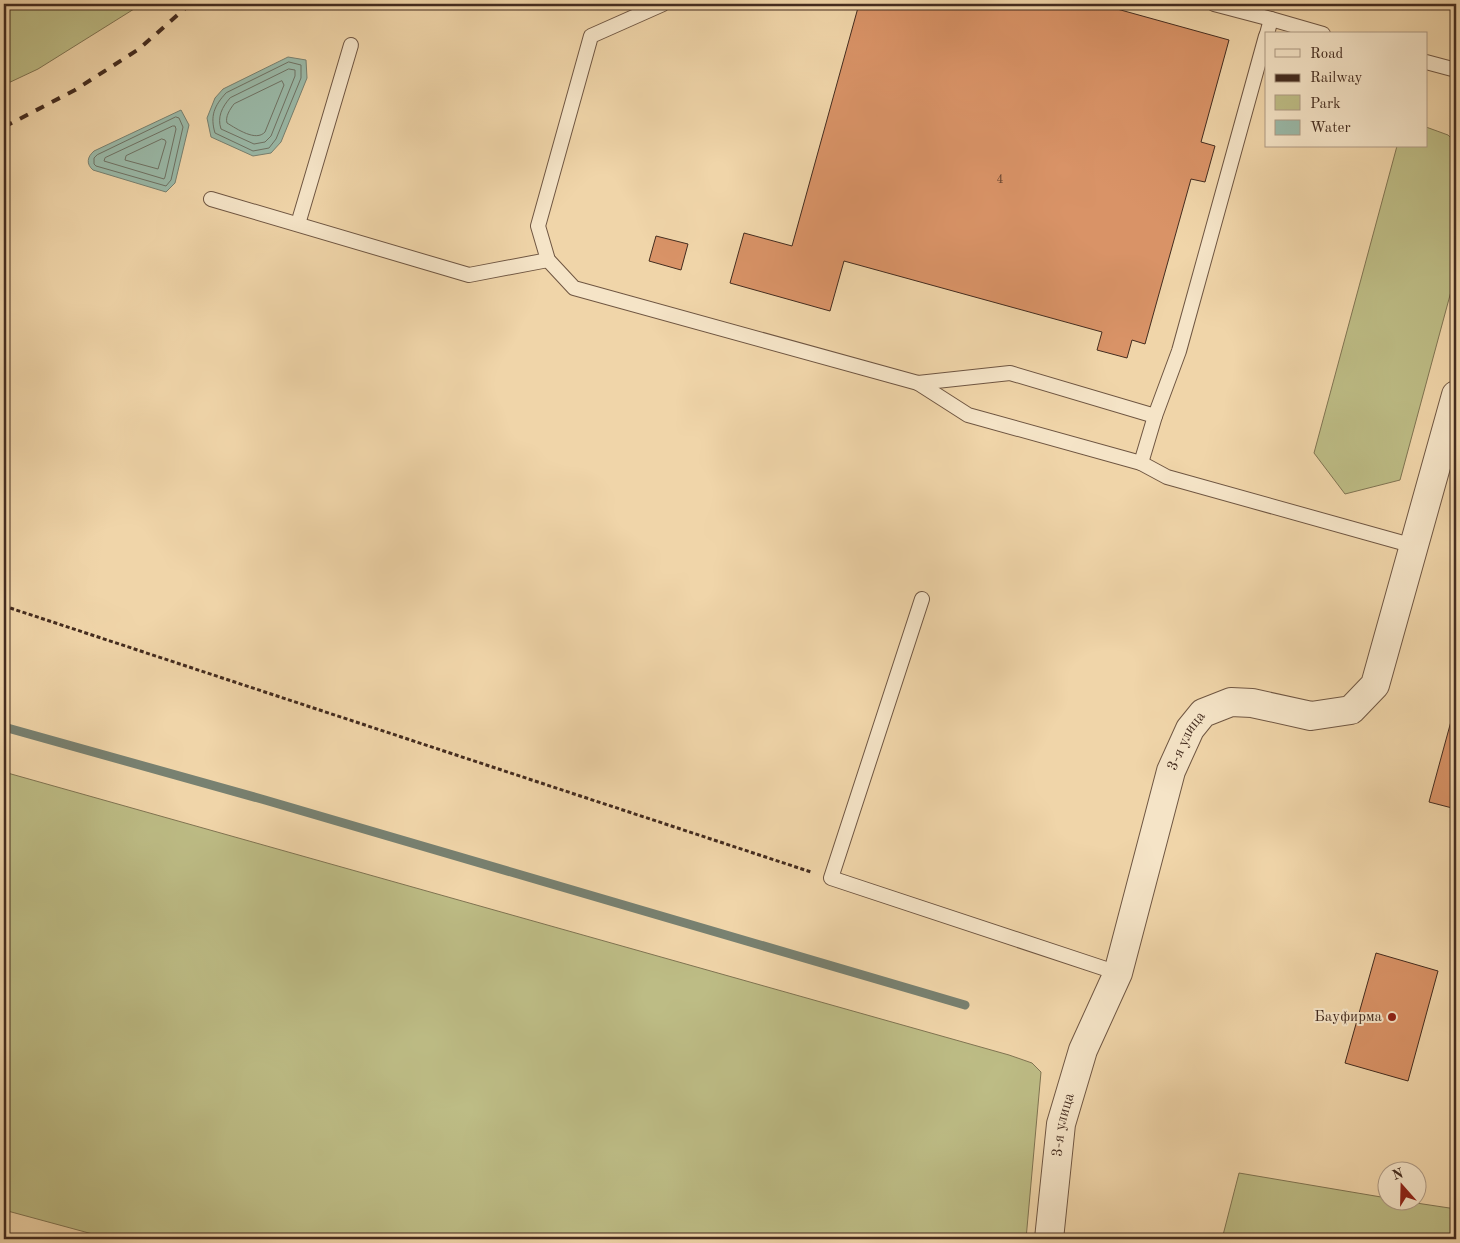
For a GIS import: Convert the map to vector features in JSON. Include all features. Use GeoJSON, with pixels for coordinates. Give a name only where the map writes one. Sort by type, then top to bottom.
{"type":"FeatureCollection","features":[{"type":"Feature","properties":{"kind":"street","name":"3-я улица"},"geometry":{"type":"LineString","coordinates":[[1049,1239],[1061,1124],[1083,1050],[1118,973],[1171,771],[1190,729],[1203,712],[1231,702],[1252,703],[1311,716],[1351,710],[1375,685],[1456,395]]}},
{"type":"Feature","properties":{"kind":"lane"},"geometry":{"type":"LineString","coordinates":[[663,4],[591,36],[538,226],[548,260],[574,288],[918,383],[968,415],[1141,463],[1168,477],[1414,546]]}},
{"type":"Feature","properties":{"kind":"lane"},"geometry":{"type":"LineString","coordinates":[[1214,4],[1316,32]]}},
{"type":"Feature","properties":{"kind":"lane"},"geometry":{"type":"LineString","coordinates":[[1267,32],[1271,19]]}},
{"type":"Feature","properties":{"kind":"lane"},"geometry":{"type":"LineString","coordinates":[[1141,463],[1154,416],[1179,351],[1265,39]]}},
{"type":"Feature","properties":{"kind":"lane"},"geometry":{"type":"LineString","coordinates":[[298,224],[351,45]]}},
{"type":"Feature","properties":{"kind":"lane"},"geometry":{"type":"LineString","coordinates":[[1428,63],[1456,70]]}},
{"type":"Feature","properties":{"kind":"lane"},"geometry":{"type":"LineString","coordinates":[[211,199],[469,275],[548,260]]}},
{"type":"Feature","properties":{"kind":"lane"},"geometry":{"type":"LineString","coordinates":[[918,383],[1010,373],[1154,416]]}},
{"type":"Feature","properties":{"kind":"lane"},"geometry":{"type":"LineString","coordinates":[[922,599],[831,878],[1118,973]]}},
{"type":"Feature","properties":{"kind":"path"},"geometry":{"type":"LineString","coordinates":[[4,606],[831,878]]}},
{"type":"Feature","properties":{"kind":"green space"},"geometry":{"type":"Polygon","coordinates":[[[4,4],[142,4],[38,69],[4,85],[4,4]]]}},
{"type":"Feature","properties":{"kind":"green space"},"geometry":{"type":"Polygon","coordinates":[[[1428,128],[1448,135],[1456,143],[1456,273],[1400,480],[1345,494],[1314,453],[1396,148],[1428,148],[1428,128]]]}},
{"type":"Feature","properties":{"kind":"green space"},"geometry":{"type":"Polygon","coordinates":[[[4,772],[1032,1063],[1041,1072],[1026,1239],[111,1239],[4,1210],[4,772]]]}},
{"type":"Feature","properties":{"kind":"green space"},"geometry":{"type":"Polygon","coordinates":[[[1239,1173],[1378,1196],[1378,1210],[1428,1210],[1428,1205],[1456,1209],[1456,1239],[1222,1239],[1239,1173]]]}},
{"type":"Feature","properties":{"kind":"water"},"geometry":{"type":"Polygon","coordinates":[[[288,57],[306,60],[307,78],[281,142],[271,153],[253,156],[211,137],[207,118],[215,98],[223,89],[288,57]]]}},
{"type":"Feature","properties":{"kind":"water"},"geometry":{"type":"Polygon","coordinates":[[[181,110],[189,125],[175,183],[166,192],[93,170],[89,165],[89,158],[94,151],[181,110]]]}},
{"type":"Feature","properties":{"kind":"building"},"geometry":{"type":"Polygon","coordinates":[[[859,4],[1099,4],[1229,40],[1201,142],[1215,146],[1205,182],[1191,179],[1145,344],[1132,340],[1127,358],[1097,350],[1102,332],[844,261],[830,311],[730,283],[744,233],[792,246],[859,4]]]}},
{"type":"Feature","properties":{"kind":"building"},"geometry":{"type":"Polygon","coordinates":[[[656,236],[688,244],[681,270],[649,261],[656,236]]]}},
{"type":"Feature","properties":{"kind":"building"},"geometry":{"type":"Polygon","coordinates":[[[1456,703],[1456,809],[1429,802],[1456,703]]]}},
{"type":"Feature","properties":{"kind":"building","name":"Бауфирма"},"geometry":{"type":"Polygon","coordinates":[[[1376,953],[1438,971],[1408,1081],[1345,1063],[1376,953]]]}},
{"type":"Feature","properties":{"kind":"waterway"},"geometry":{"type":"LineString","coordinates":[[4,727],[265,800],[965,1005]]}},
{"type":"Feature","properties":{"kind":"railway"},"geometry":{"type":"LineString","coordinates":[[4,127],[75,90],[139,49],[190,4]]}},
{"type":"Feature","properties":{"kind":"place","name":"Бауфирма"},"geometry":{"type":"Point","coordinates":[1392,1017]}}]}
